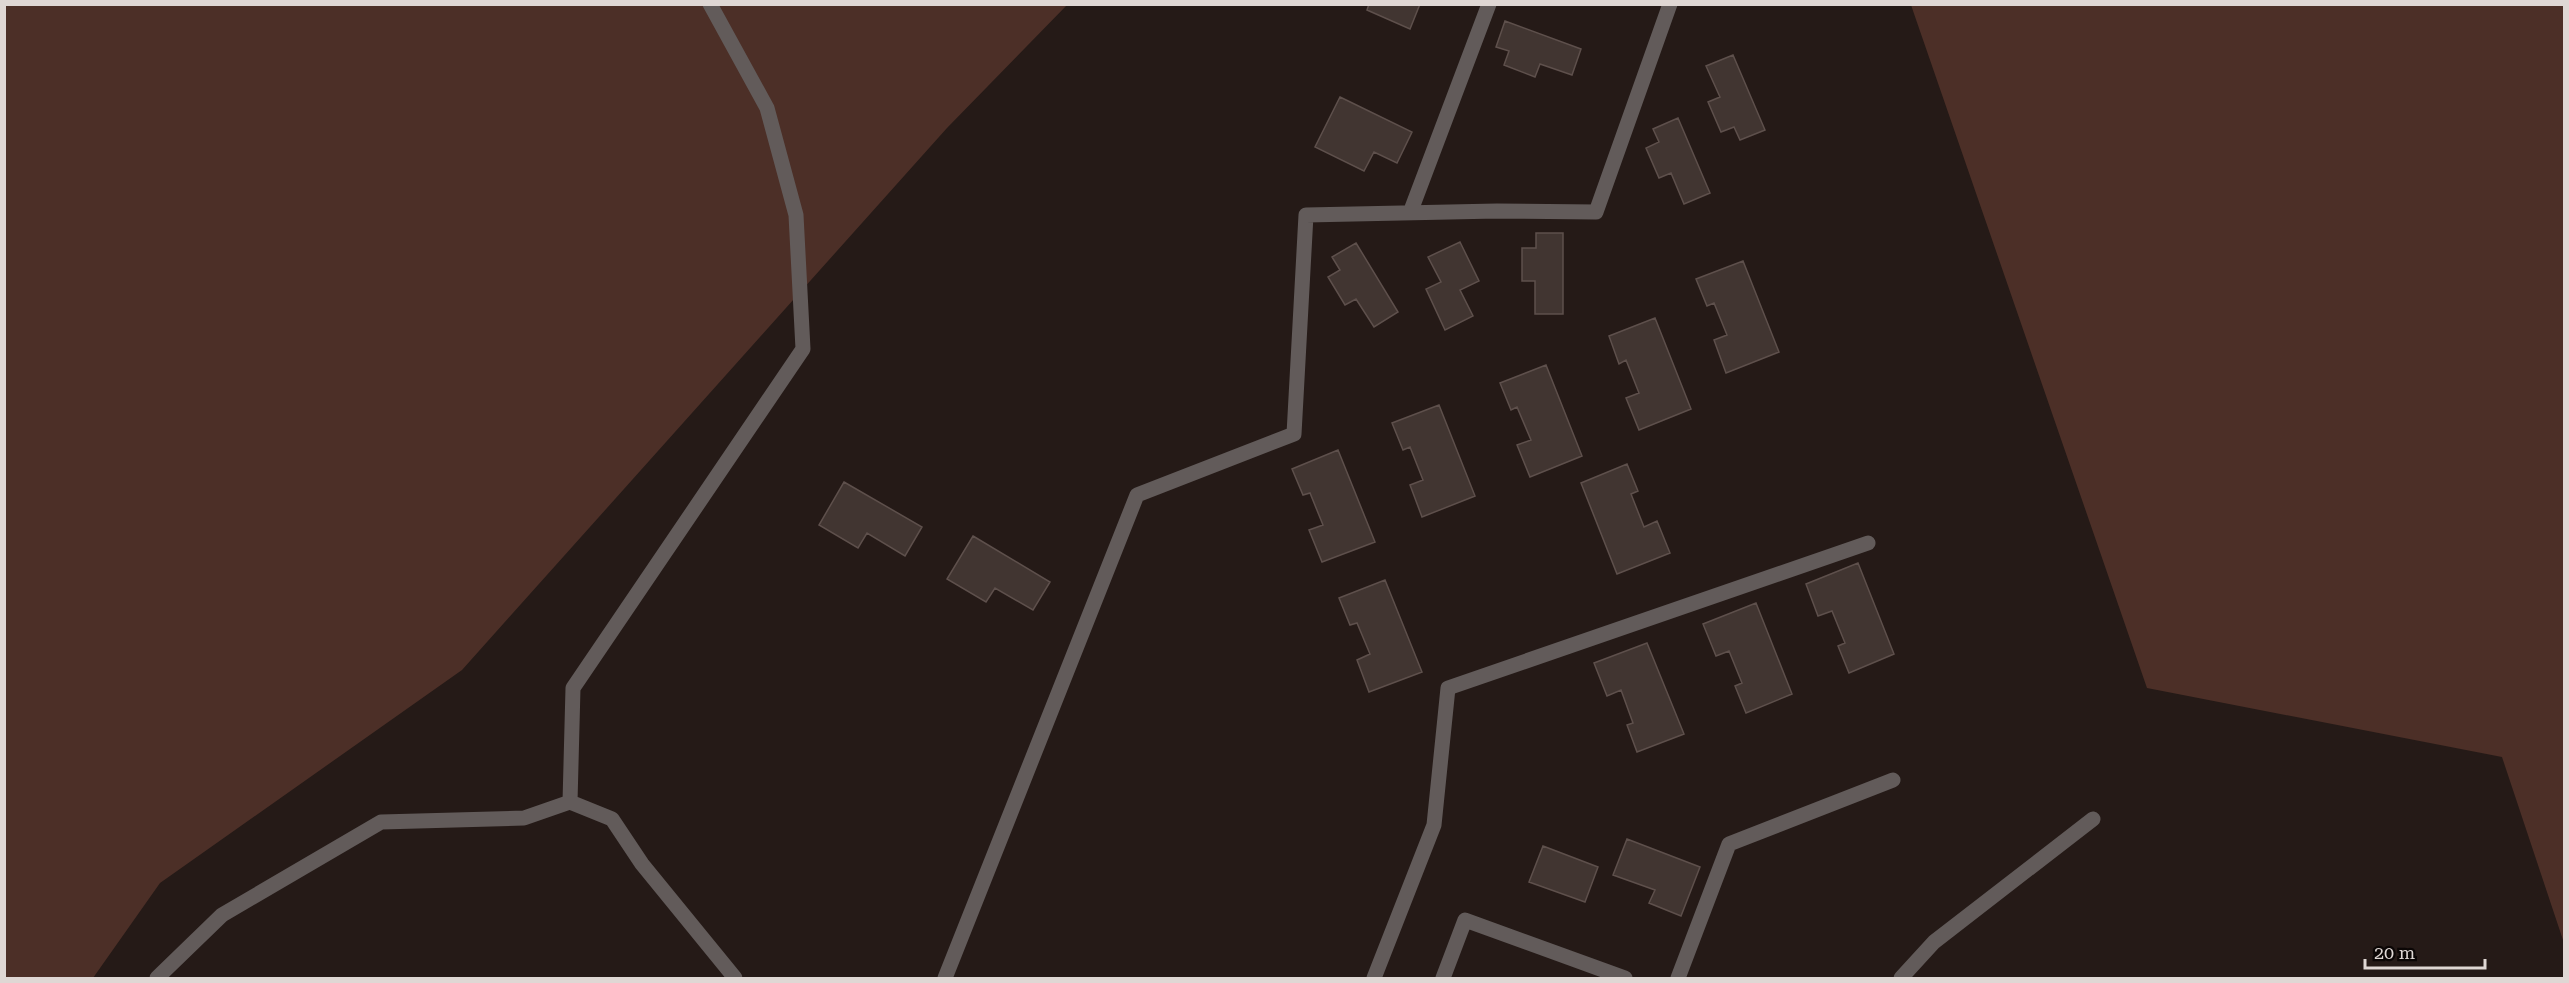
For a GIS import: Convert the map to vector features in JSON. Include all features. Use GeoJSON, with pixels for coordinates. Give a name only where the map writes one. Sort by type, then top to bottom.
{"type":"FeatureCollection","features":[{"type":"Feature","properties":{"kind":"street"},"geometry":{"type":"LineString","coordinates":[[570,802],[573,688],[803,349],[796,215],[767,108],[710,4]]}},
{"type":"Feature","properties":{"kind":"street"},"geometry":{"type":"LineString","coordinates":[[1410,213],[1489,4]]}},
{"type":"Feature","properties":{"kind":"street"},"geometry":{"type":"LineString","coordinates":[[945,978],[1137,495],[1294,434],[1306,215],[1596,212],[1670,4]]}},
{"type":"Feature","properties":{"kind":"street"},"geometry":{"type":"LineString","coordinates":[[1374,978],[1434,825],[1448,688],[1868,543]]}},
{"type":"Feature","properties":{"kind":"street"},"geometry":{"type":"LineString","coordinates":[[1678,978],[1730,844],[1893,780]]}},
{"type":"Feature","properties":{"kind":"street"},"geometry":{"type":"LineString","coordinates":[[157,978],[222,915],[381,822],[524,818],[570,802],[612,819],[642,864],[735,978]]}},
{"type":"Feature","properties":{"kind":"street"},"geometry":{"type":"LineString","coordinates":[[1901,978],[1934,942],[2093,819]]}},
{"type":"Feature","properties":{"kind":"street"},"geometry":{"type":"LineString","coordinates":[[1443,978],[1465,920],[1624,978]]}},
{"type":"Feature","properties":{"kind":"shaded area"},"geometry":{"type":"Polygon","coordinates":[[[5,5],[1067,5],[947,128],[462,670],[160,883],[93,978],[5,978],[5,5]]]}},
{"type":"Feature","properties":{"kind":"shaded area"},"geometry":{"type":"Polygon","coordinates":[[[1911,5],[2564,5],[2564,943],[2502,757],[2147,688],[1911,5]]]}},
{"type":"Feature","properties":{"kind":"building"},"geometry":{"type":"Polygon","coordinates":[[[1369,4],[1420,4],[1410,29],[1367,10],[1369,4]]]}},
{"type":"Feature","properties":{"kind":"building"},"geometry":{"type":"Polygon","coordinates":[[[1505,21],[1581,49],[1572,75],[1540,64],[1535,77],[1504,65],[1509,51],[1496,47],[1505,21]]]}},
{"type":"Feature","properties":{"kind":"building"},"geometry":{"type":"Polygon","coordinates":[[[1733,55],[1765,130],[1740,140],[1734,127],[1721,132],[1708,102],[1720,97],[1706,66],[1733,55]]]}},
{"type":"Feature","properties":{"kind":"building"},"geometry":{"type":"Polygon","coordinates":[[[1340,97],[1412,132],[1397,163],[1374,152],[1364,171],[1315,147],[1340,97]]]}},
{"type":"Feature","properties":{"kind":"building"},"geometry":{"type":"Polygon","coordinates":[[[1678,118],[1710,193],[1684,204],[1671,173],[1659,178],[1646,148],[1659,142],[1653,129],[1678,118]]]}},
{"type":"Feature","properties":{"kind":"building"},"geometry":{"type":"Polygon","coordinates":[[[1536,233],[1563,233],[1563,314],[1535,314],[1535,281],[1522,281],[1522,248],[1536,248],[1536,233]]]}},
{"type":"Feature","properties":{"kind":"building"},"geometry":{"type":"Polygon","coordinates":[[[1460,242],[1479,281],[1460,290],[1473,316],[1445,330],[1426,289],[1441,282],[1428,257],[1460,242]]]}},
{"type":"Feature","properties":{"kind":"building"},"geometry":{"type":"Polygon","coordinates":[[[1356,243],[1398,312],[1374,327],[1356,299],[1345,305],[1328,277],[1340,270],[1332,257],[1356,243]]]}},
{"type":"Feature","properties":{"kind":"building"},"geometry":{"type":"Polygon","coordinates":[[[1743,261],[1779,352],[1726,373],[1714,340],[1727,335],[1714,303],[1707,306],[1696,279],[1743,261]]]}},
{"type":"Feature","properties":{"kind":"building"},"geometry":{"type":"Polygon","coordinates":[[[1655,318],[1691,409],[1639,430],[1626,398],[1639,393],[1626,360],[1619,364],[1609,336],[1655,318]]]}},
{"type":"Feature","properties":{"kind":"building"},"geometry":{"type":"Polygon","coordinates":[[[1546,365],[1582,456],[1530,477],[1517,445],[1531,440],[1517,407],[1511,410],[1500,383],[1546,365]]]}},
{"type":"Feature","properties":{"kind":"building"},"geometry":{"type":"Polygon","coordinates":[[[1439,405],[1475,496],[1422,517],[1410,485],[1423,480],[1410,447],[1403,450],[1392,423],[1439,405]]]}},
{"type":"Feature","properties":{"kind":"building"},"geometry":{"type":"Polygon","coordinates":[[[1338,450],[1375,542],[1322,562],[1309,530],[1323,525],[1310,493],[1303,495],[1292,469],[1338,450]]]}},
{"type":"Feature","properties":{"kind":"building"},"geometry":{"type":"Polygon","coordinates":[[[1627,464],[1638,491],[1631,494],[1644,527],[1657,521],[1670,553],[1617,574],[1581,483],[1627,464]]]}},
{"type":"Feature","properties":{"kind":"building"},"geometry":{"type":"Polygon","coordinates":[[[844,482],[922,527],[905,556],[867,533],[858,548],[819,525],[844,482]]]}},
{"type":"Feature","properties":{"kind":"building"},"geometry":{"type":"Polygon","coordinates":[[[973,536],[1050,582],[1033,610],[995,588],[986,602],[947,579],[973,536]]]}},
{"type":"Feature","properties":{"kind":"building"},"geometry":{"type":"Polygon","coordinates":[[[1858,563],[1894,654],[1849,673],[1838,646],[1845,643],[1832,611],[1818,616],[1806,584],[1858,563]]]}},
{"type":"Feature","properties":{"kind":"building"},"geometry":{"type":"Polygon","coordinates":[[[1385,580],[1422,672],[1369,692],[1357,660],[1370,654],[1357,623],[1350,625],[1339,598],[1385,580]]]}},
{"type":"Feature","properties":{"kind":"building"},"geometry":{"type":"Polygon","coordinates":[[[1756,603],[1792,694],[1746,713],[1735,686],[1742,683],[1729,651],[1716,656],[1703,624],[1756,603]]]}},
{"type":"Feature","properties":{"kind":"building"},"geometry":{"type":"Polygon","coordinates":[[[1647,643],[1684,734],[1637,752],[1627,725],[1633,723],[1621,690],[1607,696],[1594,663],[1647,643]]]}},
{"type":"Feature","properties":{"kind":"building"},"geometry":{"type":"Polygon","coordinates":[[[1627,839],[1700,867],[1681,916],[1649,903],[1655,890],[1613,875],[1627,839]]]}},
{"type":"Feature","properties":{"kind":"building"},"geometry":{"type":"Polygon","coordinates":[[[1543,846],[1598,867],[1585,902],[1529,882],[1543,846]]]}}]}
